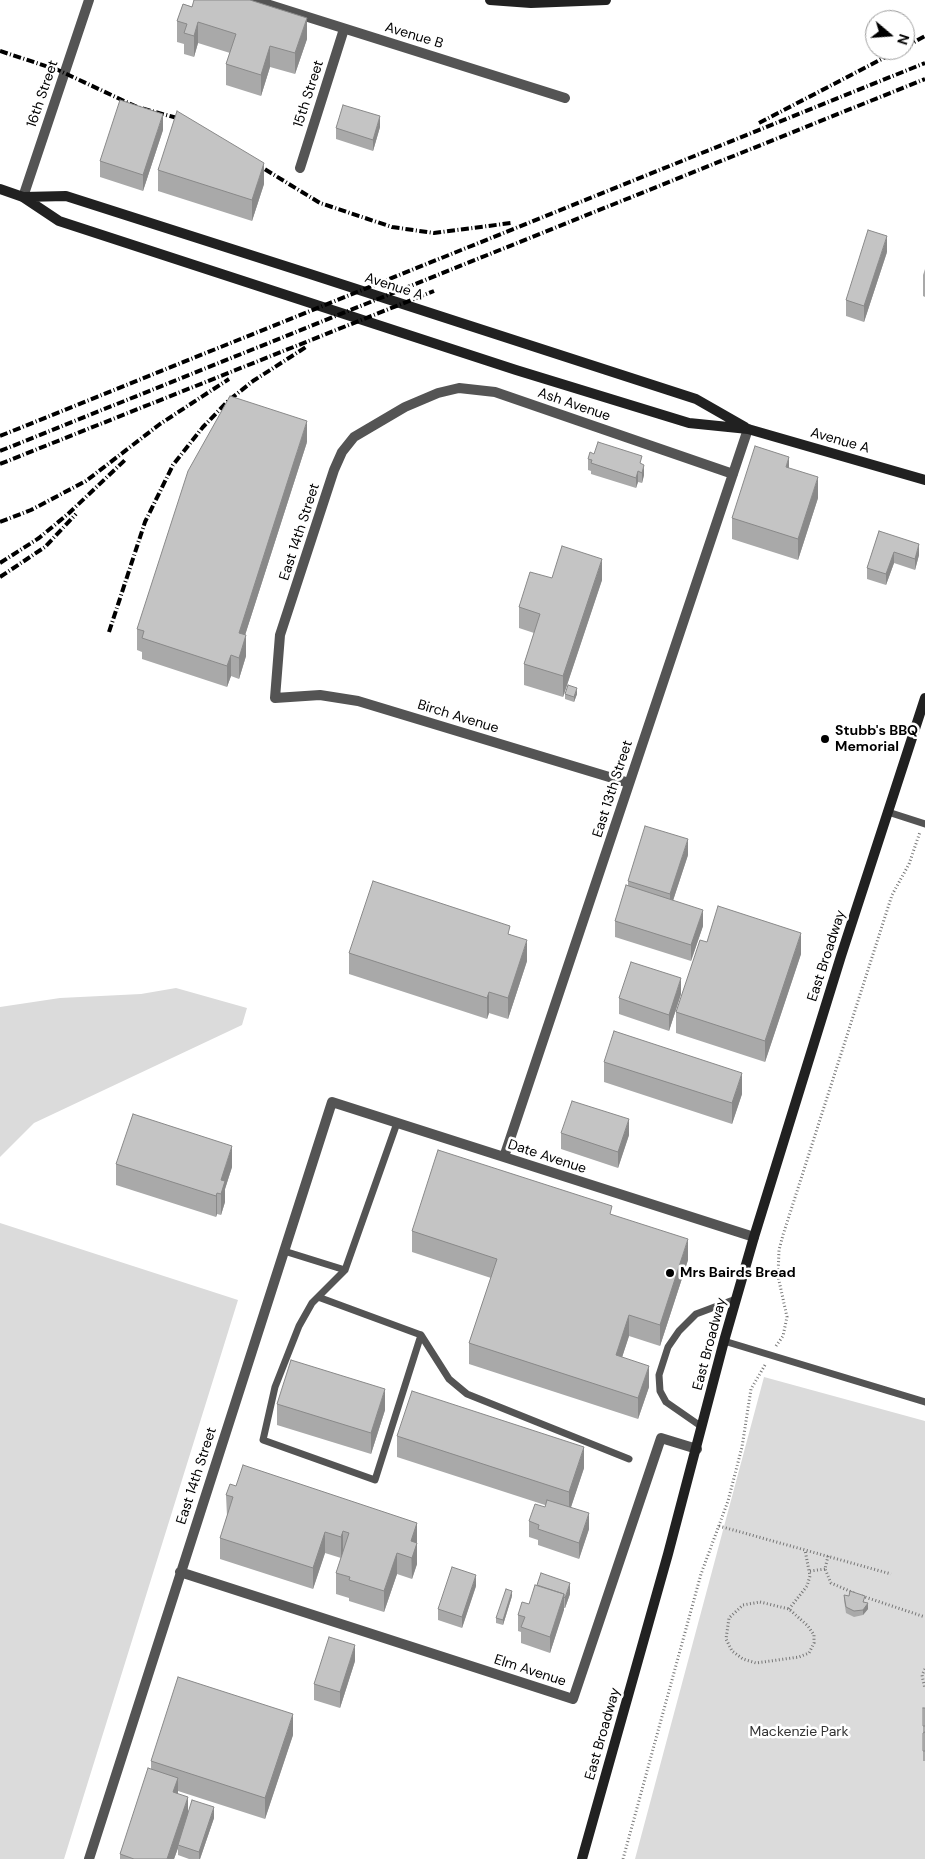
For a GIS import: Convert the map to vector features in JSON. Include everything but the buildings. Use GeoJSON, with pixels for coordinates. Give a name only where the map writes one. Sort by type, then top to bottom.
{"type":"FeatureCollection","features":[{"type":"Feature","properties":{"kind":"main road"},"geometry":{"type":"LineString","coordinates":[[490,0],[531,3],[606,0]]}},
{"type":"Feature","properties":{"kind":"main road","name":"Avenue A"},"geometry":{"type":"LineString","coordinates":[[0,189],[23,197],[60,221],[516,370],[689,423],[748,429],[925,480]]}},
{"type":"Feature","properties":{"kind":"main road","name":"Avenue A"},"geometry":{"type":"LineString","coordinates":[[23,197],[66,196],[696,399],[748,429]]}},
{"type":"Feature","properties":{"kind":"main road","name":"East Broadway"},"geometry":{"type":"LineString","coordinates":[[582,1859],[697,1449],[724,1341],[754,1237],[925,698]]}},
{"type":"Feature","properties":{"kind":"street","name":"16th Street"},"geometry":{"type":"LineString","coordinates":[[23,197],[89,0]]}},
{"type":"Feature","properties":{"kind":"street","name":"Avenue B"},"geometry":{"type":"LineString","coordinates":[[254,0],[565,98]]}},
{"type":"Feature","properties":{"kind":"street","name":"15th Street"},"geometry":{"type":"LineString","coordinates":[[300,168],[344,29]]}},
{"type":"Feature","properties":{"kind":"street","name":"Ash Avenue"},"geometry":{"type":"LineString","coordinates":[[405,407],[438,393],[459,388],[495,392],[733,474]]}},
{"type":"Feature","properties":{"kind":"street","name":"East 14th Street"},"geometry":{"type":"LineString","coordinates":[[275,698],[280,635],[342,452],[354,437],[405,407]]}},
{"type":"Feature","properties":{"kind":"street","name":"East 13th Street"},"geometry":{"type":"LineString","coordinates":[[504,1158],[748,429]]}},
{"type":"Feature","properties":{"kind":"street","name":"Birch Avenue"},"geometry":{"type":"LineString","coordinates":[[275,698],[320,695],[358,701],[629,783]]}},
{"type":"Feature","properties":{"kind":"street","name":"East 14th Street"},"geometry":{"type":"LineString","coordinates":[[90,1859],[180,1572],[332,1102]]}},
{"type":"Feature","properties":{"kind":"street","name":"Date Avenue"},"geometry":{"type":"LineString","coordinates":[[332,1102],[754,1237]]}},
{"type":"Feature","properties":{"kind":"street","name":"Elm Avenue"},"geometry":{"type":"LineString","coordinates":[[180,1572],[573,1699],[661,1438],[697,1449]]}},
{"type":"Feature","properties":{"kind":"lane"},"geometry":{"type":"LineString","coordinates":[[888,812],[924,823]]}},
{"type":"Feature","properties":{"kind":"lane"},"geometry":{"type":"LineString","coordinates":[[397,1123],[345,1270],[318,1297],[299,1326],[276,1387],[264,1440],[375,1480],[421,1335]]}},
{"type":"Feature","properties":{"kind":"lane"},"geometry":{"type":"LineString","coordinates":[[284,1251],[345,1270]]}},
{"type":"Feature","properties":{"kind":"lane"},"geometry":{"type":"LineString","coordinates":[[318,1297],[421,1335],[449,1379],[467,1394],[629,1459]]}},
{"type":"Feature","properties":{"kind":"lane"},"geometry":{"type":"LineString","coordinates":[[702,1427],[666,1402],[660,1391],[659,1375],[668,1347],[679,1331],[696,1314],[736,1299]]}},
{"type":"Feature","properties":{"kind":"lane"},"geometry":{"type":"LineString","coordinates":[[724,1341],[925,1402]]}},
{"type":"Feature","properties":{"kind":"path"},"geometry":{"type":"LineString","coordinates":[[623,1859],[701,1574],[719,1526],[742,1447],[751,1389],[786,1326],[785,1305],[778,1276],[783,1235],[892,895],[916,847],[924,823]]}},
{"type":"Feature","properties":{"kind":"path"},"geometry":{"type":"LineString","coordinates":[[719,1526],[891,1574]]}},
{"type":"Feature","properties":{"kind":"path"},"geometry":{"type":"LineString","coordinates":[[789,1608],[807,1586],[810,1571],[805,1558],[805,1550]]}},
{"type":"Feature","properties":{"kind":"path"},"geometry":{"type":"LineString","coordinates":[[828,1556],[825,1569],[831,1583],[838,1588],[925,1616]]}},
{"type":"Feature","properties":{"kind":"path"},"geometry":{"type":"LineString","coordinates":[[810,1571],[825,1569]]}},
{"type":"Feature","properties":{"kind":"path"},"geometry":{"type":"LineString","coordinates":[[760,1602],[789,1608],[814,1635],[814,1643],[809,1653],[799,1658],[756,1663],[743,1659],[732,1651],[726,1639],[726,1632],[729,1618],[738,1608],[760,1602]]}},
{"type":"Feature","properties":{"kind":"path"},"geometry":{"type":"LineString","coordinates":[[925,1669],[922,1675],[925,1689]]}},
{"type":"Feature","properties":{"kind":"green space"},"geometry":{"type":"Polygon","coordinates":[[[176,988],[247,1008],[242,1025],[34,1123],[0,1157],[0,1007],[60,998],[141,994],[176,988]]]}},
{"type":"Feature","properties":{"kind":"green space"},"geometry":{"type":"Polygon","coordinates":[[[0,1223],[238,1300],[64,1859],[0,1859],[0,1223]]]}},
{"type":"Feature","properties":{"kind":"green space","name":"Mackenzie Park"},"geometry":{"type":"Polygon","coordinates":[[[764,1377],[925,1421],[925,1859],[635,1859],[764,1377]]]}},
{"type":"Feature","properties":{"kind":"railway"},"geometry":{"type":"LineString","coordinates":[[915,42],[925,36]]}},
{"type":"Feature","properties":{"kind":"railway"},"geometry":{"type":"LineString","coordinates":[[0,51],[58,70],[137,107],[188,121]]}},
{"type":"Feature","properties":{"kind":"railway"},"geometry":{"type":"LineString","coordinates":[[759,123],[880,60]]}},
{"type":"Feature","properties":{"kind":"railway"},"geometry":{"type":"LineString","coordinates":[[0,436],[925,63]]}},
{"type":"Feature","properties":{"kind":"railway"},"geometry":{"type":"LineString","coordinates":[[0,451],[925,79]]}},
{"type":"Feature","properties":{"kind":"railway"},"geometry":{"type":"LineString","coordinates":[[253,162],[320,203],[392,227],[434,233],[511,223]]}},
{"type":"Feature","properties":{"kind":"railway"},"geometry":{"type":"LineString","coordinates":[[0,464],[434,291]]}},
{"type":"Feature","properties":{"kind":"railway"},"geometry":{"type":"LineString","coordinates":[[109,632],[145,522],[173,465],[203,427],[228,401],[253,381],[306,347]]}},
{"type":"Feature","properties":{"kind":"railway"},"geometry":{"type":"LineString","coordinates":[[0,522],[31,510],[86,481],[160,424],[229,379]]}},
{"type":"Feature","properties":{"kind":"railway"},"geometry":{"type":"LineString","coordinates":[[0,563],[39,538],[68,514],[125,460]]}},
{"type":"Feature","properties":{"kind":"railway"},"geometry":{"type":"LineString","coordinates":[[0,577],[45,547],[76,514]]}},
{"type":"Feature","properties":{"kind":"place","name":"Stubb's BBQ Memorial"},"geometry":{"type":"Point","coordinates":[825,739]}},
{"type":"Feature","properties":{"kind":"place","name":"Mrs Bairds Bread"},"geometry":{"type":"Point","coordinates":[670,1273]}}]}
